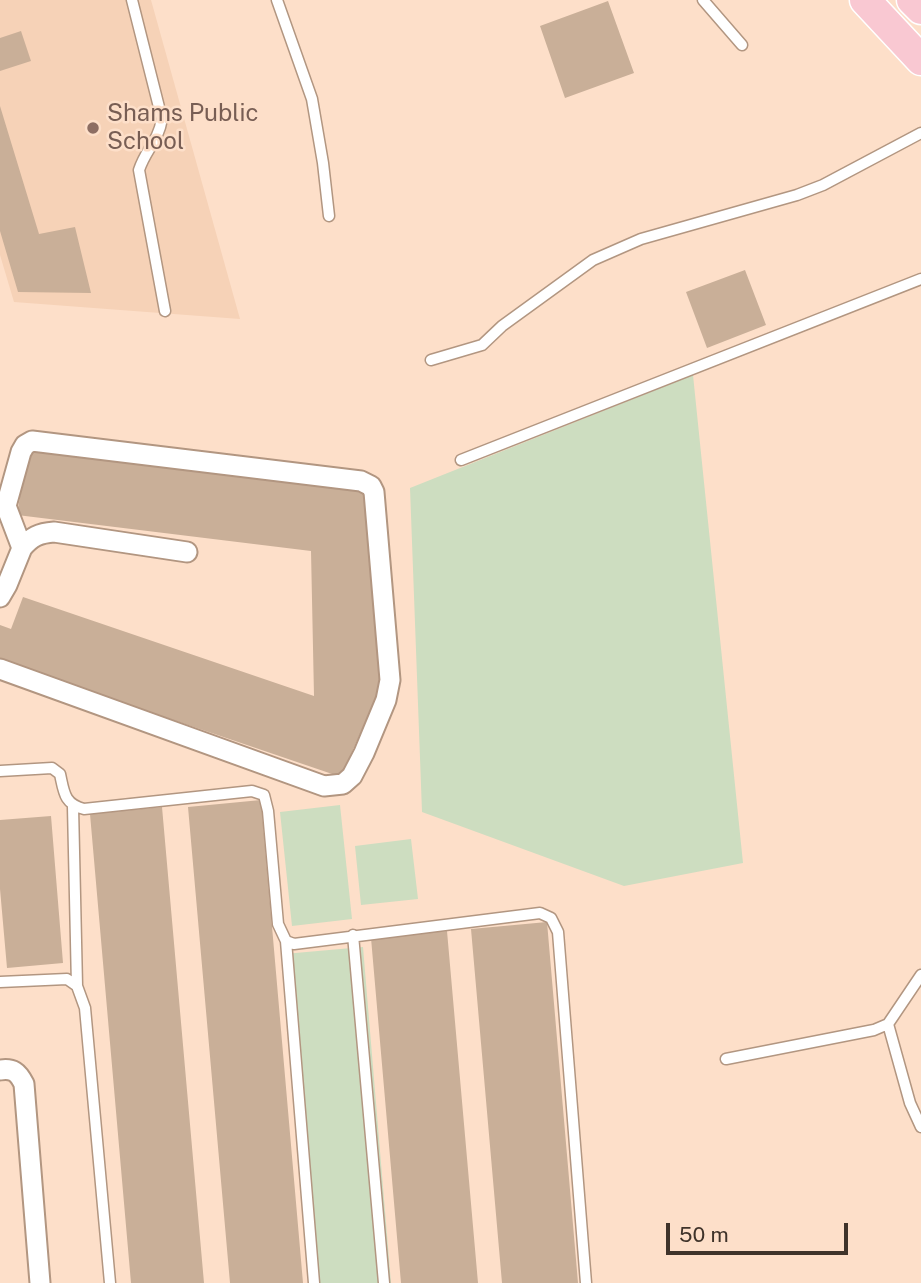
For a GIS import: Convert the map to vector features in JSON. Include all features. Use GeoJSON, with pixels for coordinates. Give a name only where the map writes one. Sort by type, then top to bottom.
{"type":"FeatureCollection","features":[{"type":"Feature","properties":{"kind":"main road"},"geometry":{"type":"LineString","coordinates":[[865,0],[921,60]]}},
{"type":"Feature","properties":{"kind":"main road"},"geometry":{"type":"LineString","coordinates":[[912,0],[921,9]]}},
{"type":"Feature","properties":{"kind":"street"},"geometry":{"type":"LineString","coordinates":[[0,669],[324,786],[343,784],[352,776],[386,701],[390,680],[374,492],[371,486],[361,481],[32,441],[25,445],[21,452],[6,506],[22,548]]}},
{"type":"Feature","properties":{"kind":"street"},"geometry":{"type":"LineString","coordinates":[[3,589],[22,548],[40,533],[54,531],[187,552]]}},
{"type":"Feature","properties":{"kind":"street"},"geometry":{"type":"LineString","coordinates":[[0,1070],[11,1069],[19,1074],[24,1084],[40,1283]]}},
{"type":"Feature","properties":{"kind":"lane"},"geometry":{"type":"LineString","coordinates":[[132,0],[162,120],[160,134],[144,156],[139,170],[165,310]]}},
{"type":"Feature","properties":{"kind":"lane"},"geometry":{"type":"LineString","coordinates":[[277,0],[313,99],[329,216]]}},
{"type":"Feature","properties":{"kind":"lane"},"geometry":{"type":"LineString","coordinates":[[703,0],[742,45]]}},
{"type":"Feature","properties":{"kind":"lane"},"geometry":{"type":"LineString","coordinates":[[431,360],[482,345],[502,326],[593,260],[641,239],[797,195],[823,185],[921,133]]}},
{"type":"Feature","properties":{"kind":"lane"},"geometry":{"type":"LineString","coordinates":[[461,460],[921,279]]}},
{"type":"Feature","properties":{"kind":"lane"},"geometry":{"type":"LineString","coordinates":[[0,771],[52,768],[60,774],[66,798],[74,807],[84,809],[252,791],[264,795],[268,811],[278,924],[286,941],[314,1283]]}},
{"type":"Feature","properties":{"kind":"lane"},"geometry":{"type":"LineString","coordinates":[[74,807],[77,986],[85,1008],[110,1283]]}},
{"type":"Feature","properties":{"kind":"lane"},"geometry":{"type":"LineString","coordinates":[[286,941],[294,944],[540,913],[551,918],[559,941],[586,1283]]}},
{"type":"Feature","properties":{"kind":"lane"},"geometry":{"type":"LineString","coordinates":[[353,935],[384,1283]]}},
{"type":"Feature","properties":{"kind":"lane"},"geometry":{"type":"LineString","coordinates":[[726,1059],[874,1030],[888,1024],[921,975]]}},
{"type":"Feature","properties":{"kind":"lane"},"geometry":{"type":"LineString","coordinates":[[0,982],[67,979],[77,986]]}},
{"type":"Feature","properties":{"kind":"lane"},"geometry":{"type":"LineString","coordinates":[[888,1024],[910,1103],[921,1127]]}},
{"type":"Feature","properties":{"kind":"shaded area","name":"Shams Public School"},"geometry":{"type":"Polygon","coordinates":[[[0,0],[151,0],[240,319],[14,302],[0,255],[0,0]]]}},
{"type":"Feature","properties":{"kind":"green space"},"geometry":{"type":"Polygon","coordinates":[[[693,375],[743,863],[624,886],[422,812],[410,488],[693,375]]]}},
{"type":"Feature","properties":{"kind":"green space"},"geometry":{"type":"Polygon","coordinates":[[[340,805],[352,919],[292,926],[280,812],[340,805]]]}},
{"type":"Feature","properties":{"kind":"green space"},"geometry":{"type":"Polygon","coordinates":[[[411,839],[418,899],[361,905],[355,846],[411,839]]]}},
{"type":"Feature","properties":{"kind":"green space"},"geometry":{"type":"Polygon","coordinates":[[[363,947],[391,1283],[312,1283],[284,954],[363,947]]]}},
{"type":"Feature","properties":{"kind":"building"},"geometry":{"type":"Polygon","coordinates":[[[608,1],[634,73],[565,98],[540,26],[608,1]]]}},
{"type":"Feature","properties":{"kind":"building"},"geometry":{"type":"Polygon","coordinates":[[[21,31],[31,61],[0,71],[0,38],[21,31]]]}},
{"type":"Feature","properties":{"kind":"building"},"geometry":{"type":"Polygon","coordinates":[[[0,106],[39,234],[75,227],[91,293],[18,292],[0,231],[0,106]]]}},
{"type":"Feature","properties":{"kind":"building"},"geometry":{"type":"Polygon","coordinates":[[[745,270],[766,325],[707,348],[686,292],[745,270]]]}},
{"type":"Feature","properties":{"kind":"building"},"geometry":{"type":"Polygon","coordinates":[[[28,447],[366,492],[381,686],[341,777],[0,661],[0,625],[11,629],[23,597],[314,696],[311,551],[17,515],[28,447]]]}},
{"type":"Feature","properties":{"kind":"building"},"geometry":{"type":"Polygon","coordinates":[[[261,800],[303,1283],[230,1283],[188,807],[261,800]]]}},
{"type":"Feature","properties":{"kind":"building"},"geometry":{"type":"Polygon","coordinates":[[[162,807],[204,1283],[131,1283],[90,814],[162,807]]]}},
{"type":"Feature","properties":{"kind":"building"},"geometry":{"type":"Polygon","coordinates":[[[51,816],[63,963],[7,968],[0,889],[0,820],[51,816]]]}},
{"type":"Feature","properties":{"kind":"building"},"geometry":{"type":"Polygon","coordinates":[[[547,922],[578,1283],[502,1283],[471,929],[547,922]]]}},
{"type":"Feature","properties":{"kind":"building"},"geometry":{"type":"Polygon","coordinates":[[[447,931],[478,1283],[401,1283],[371,938],[447,931]]]}},
{"type":"Feature","properties":{"kind":"place","name":"Shams Public School"},"geometry":{"type":"Point","coordinates":[93,128]}}]}
